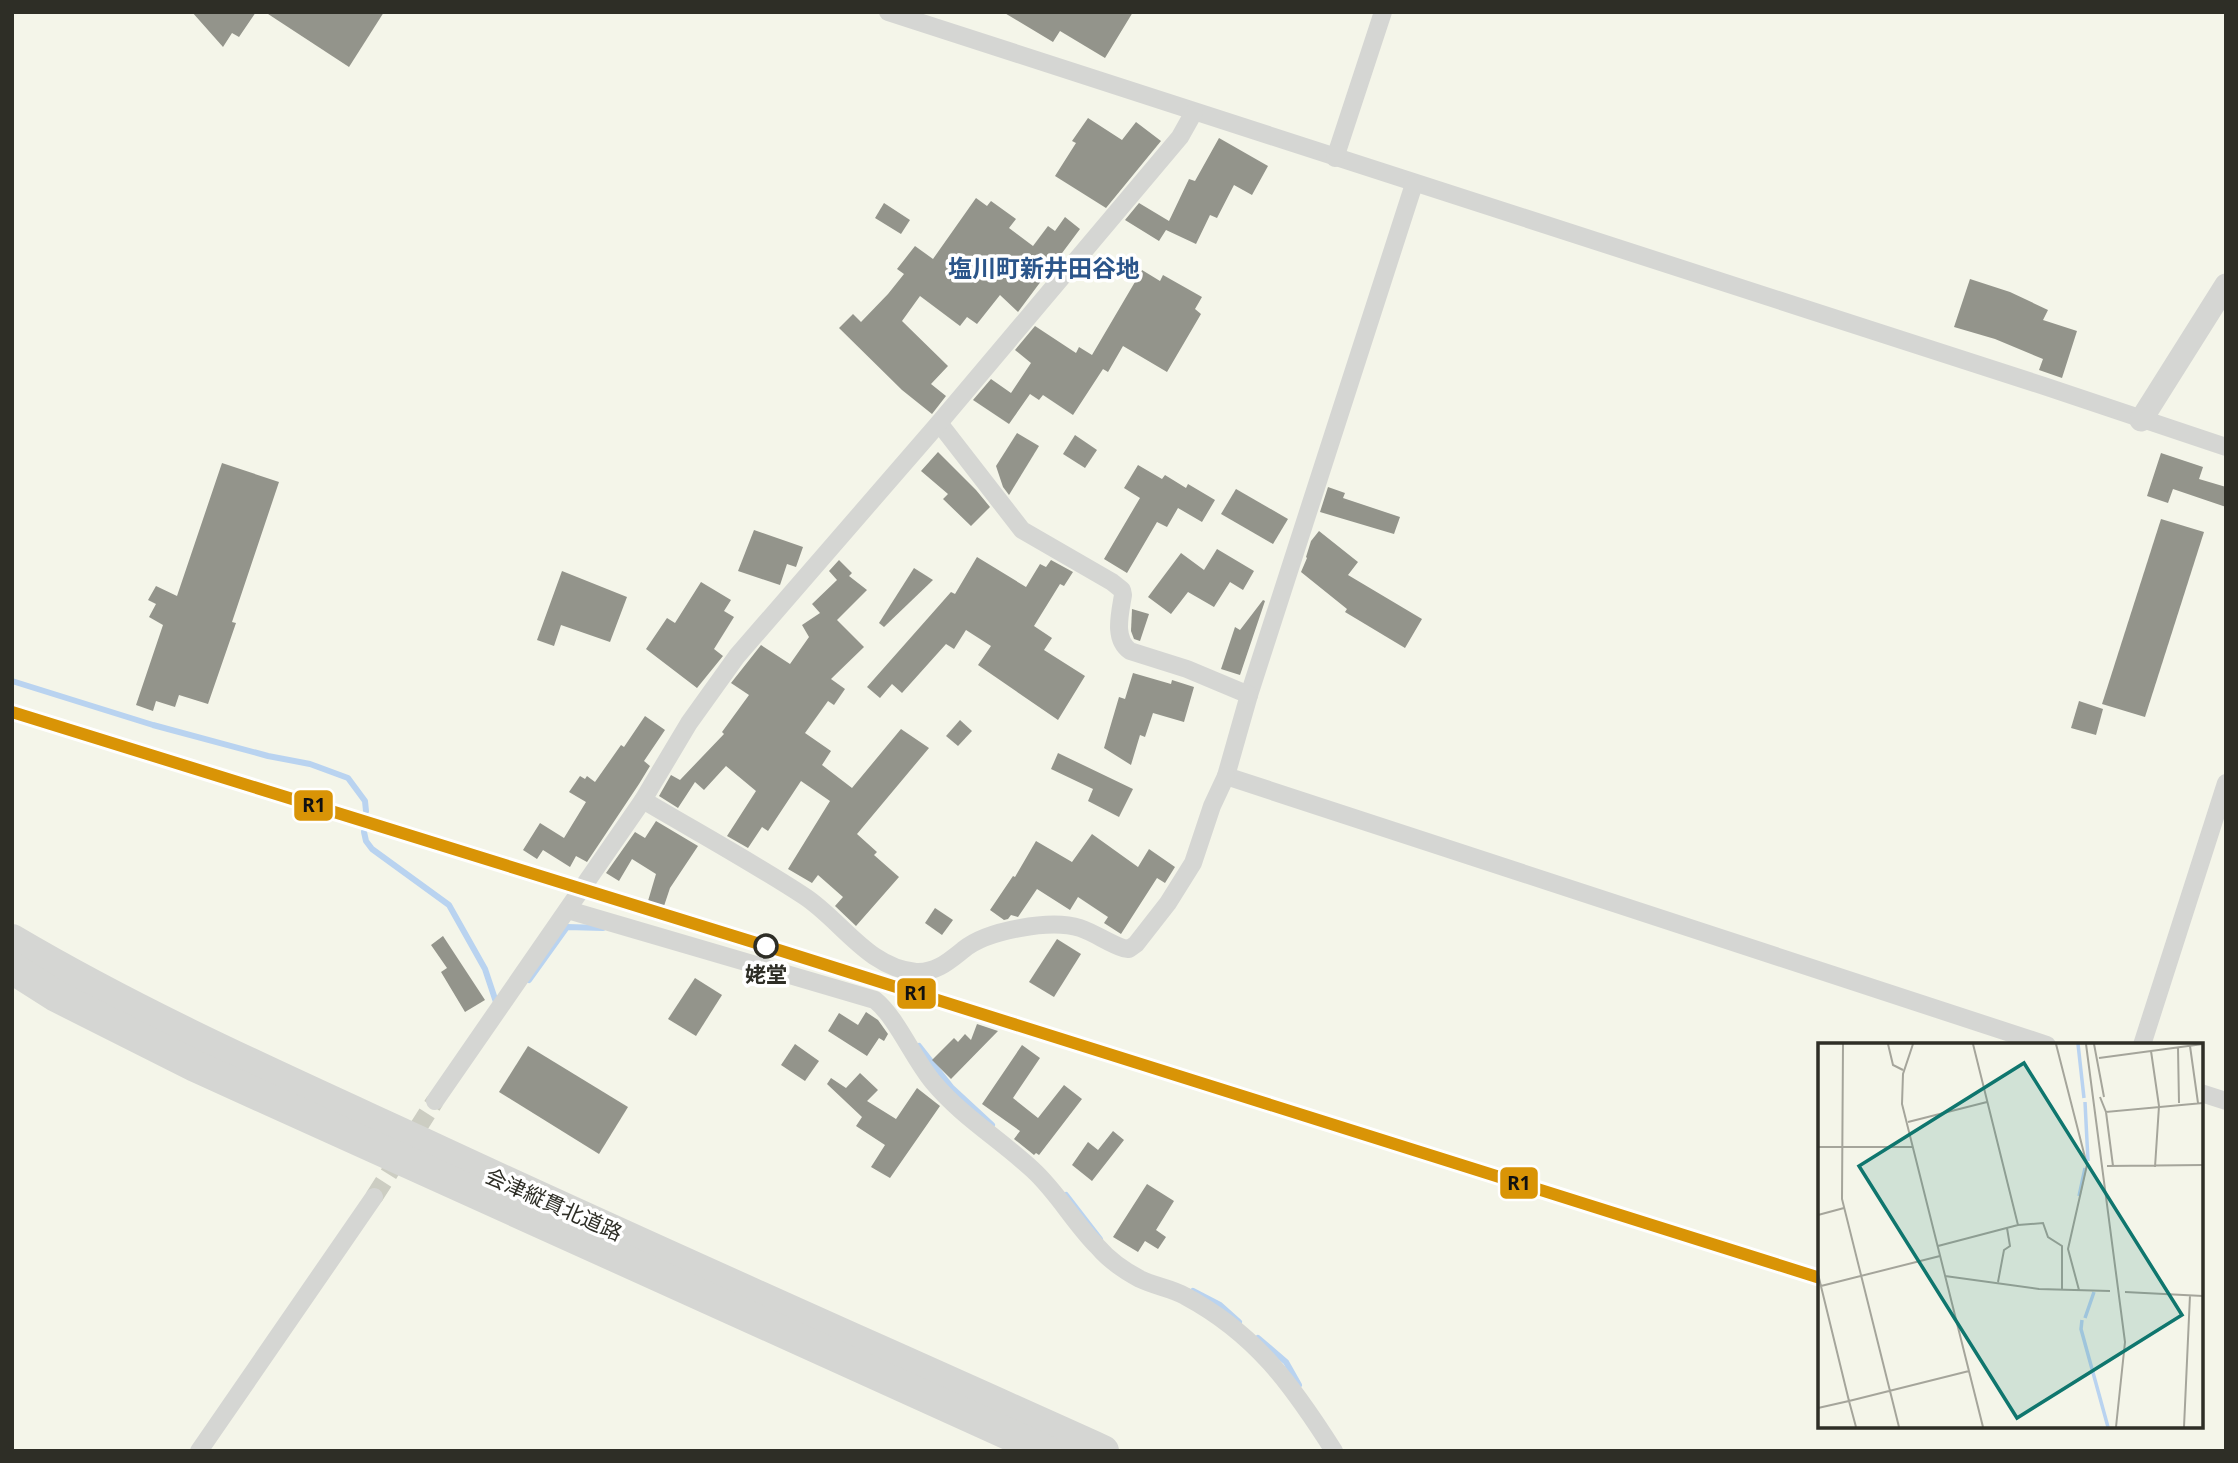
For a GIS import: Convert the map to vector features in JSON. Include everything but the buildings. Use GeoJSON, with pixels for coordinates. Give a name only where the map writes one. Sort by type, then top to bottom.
{"type":"FeatureCollection","features":[{"type":"Feature","properties":{"kind":"highway","name":"会津縦貫北道路"},"geometry":{"type":"LineString","coordinates":[[12,940],[209,1045],[1103,1451]]}},
{"type":"Feature","properties":{"kind":"highway","name":"会津縦貫北道路"},"geometry":{"type":"LineString","coordinates":[[12,968],[57,996],[195,1066],[1046,1451]]}},
{"type":"Feature","properties":{"kind":"street"},"geometry":{"type":"LineString","coordinates":[[888,12],[2226,447]]}},
{"type":"Feature","properties":{"kind":"street"},"geometry":{"type":"LineString","coordinates":[[1335,158],[1383,12]]}},
{"type":"Feature","properties":{"kind":"street"},"geometry":{"type":"LineString","coordinates":[[435,1101],[643,800],[689,723],[737,656],[939,423],[1180,137],[1194,112]]}},
{"type":"Feature","properties":{"kind":"street"},"geometry":{"type":"LineString","coordinates":[[643,800],[820,907],[865,951],[878,959],[917,972],[942,966],[964,949],[993,935],[1029,925],[1064,924],[1089,931],[1123,948],[1129,949],[1136,944],[1168,903],[1193,863],[1212,806],[1226,776],[1249,695],[1414,184]]}},
{"type":"Feature","properties":{"kind":"street"},"geometry":{"type":"LineString","coordinates":[[2141,420],[2226,285]]}},
{"type":"Feature","properties":{"kind":"street"},"geometry":{"type":"LineString","coordinates":[[939,423],[1026,534],[1122,590],[1119,635],[1123,646],[1130,651],[1187,669],[1249,695]]}},
{"type":"Feature","properties":{"kind":"street"},"geometry":{"type":"LineString","coordinates":[[1226,776],[2041,1043]]}},
{"type":"Feature","properties":{"kind":"street"},"geometry":{"type":"LineString","coordinates":[[2143,1043],[2226,783]]}},
{"type":"Feature","properties":{"kind":"street"},"geometry":{"type":"LineString","coordinates":[[568,910],[874,1000],[888,1013],[917,1062],[934,1084],[1031,1168],[1049,1186],[1097,1247],[1113,1262],[1142,1280],[1183,1295],[1224,1319],[1250,1340],[1294,1390],[1334,1451]]}},
{"type":"Feature","properties":{"kind":"street"},"geometry":{"type":"LineString","coordinates":[[2203,1094],[2226,1101]]}},
{"type":"Feature","properties":{"kind":"street"},"geometry":{"type":"LineString","coordinates":[[199,1451],[374,1197]]}},
{"type":"Feature","properties":{"kind":"waterway"},"geometry":{"type":"LineString","coordinates":[[12,681],[153,725],[268,756],[310,764],[348,778],[365,801],[366,811]]}},
{"type":"Feature","properties":{"kind":"waterway"},"geometry":{"type":"LineString","coordinates":[[364,832],[372,849],[449,905],[485,969],[497,1005]]}},
{"type":"Feature","properties":{"kind":"waterway"},"geometry":{"type":"LineString","coordinates":[[529,980],[567,927],[603,928]]}},
{"type":"Feature","properties":{"kind":"waterway"},"geometry":{"type":"LineString","coordinates":[[919,1046],[952,1088],[992,1125]]}},
{"type":"Feature","properties":{"kind":"waterway"},"geometry":{"type":"LineString","coordinates":[[1066,1195],[1100,1239]]}},
{"type":"Feature","properties":{"kind":"waterway"},"geometry":{"type":"LineString","coordinates":[[1193,1291],[1220,1305],[1239,1322]]}},
{"type":"Feature","properties":{"kind":"waterway"},"geometry":{"type":"LineString","coordinates":[[1258,1338],[1286,1362],[1299,1385]]}},
{"type":"Feature","properties":{"kind":"tunnel"},"geometry":{"type":"LineString","coordinates":[[374,1197],[435,1101]]}},
{"type":"Feature","properties":{"kind":"transit line","name":"R1"},"geometry":{"type":"LineString","coordinates":[[12,712],[1818,1277]]}},
{"type":"Feature","properties":{"kind":"place","name":"姥堂"},"geometry":{"type":"Point","coordinates":[766,946]}},
{"type":"Feature","properties":{"kind":"district","name":"塩川町新井田谷地"},"geometry":{"type":"Point","coordinates":[1044,267]}}]}
